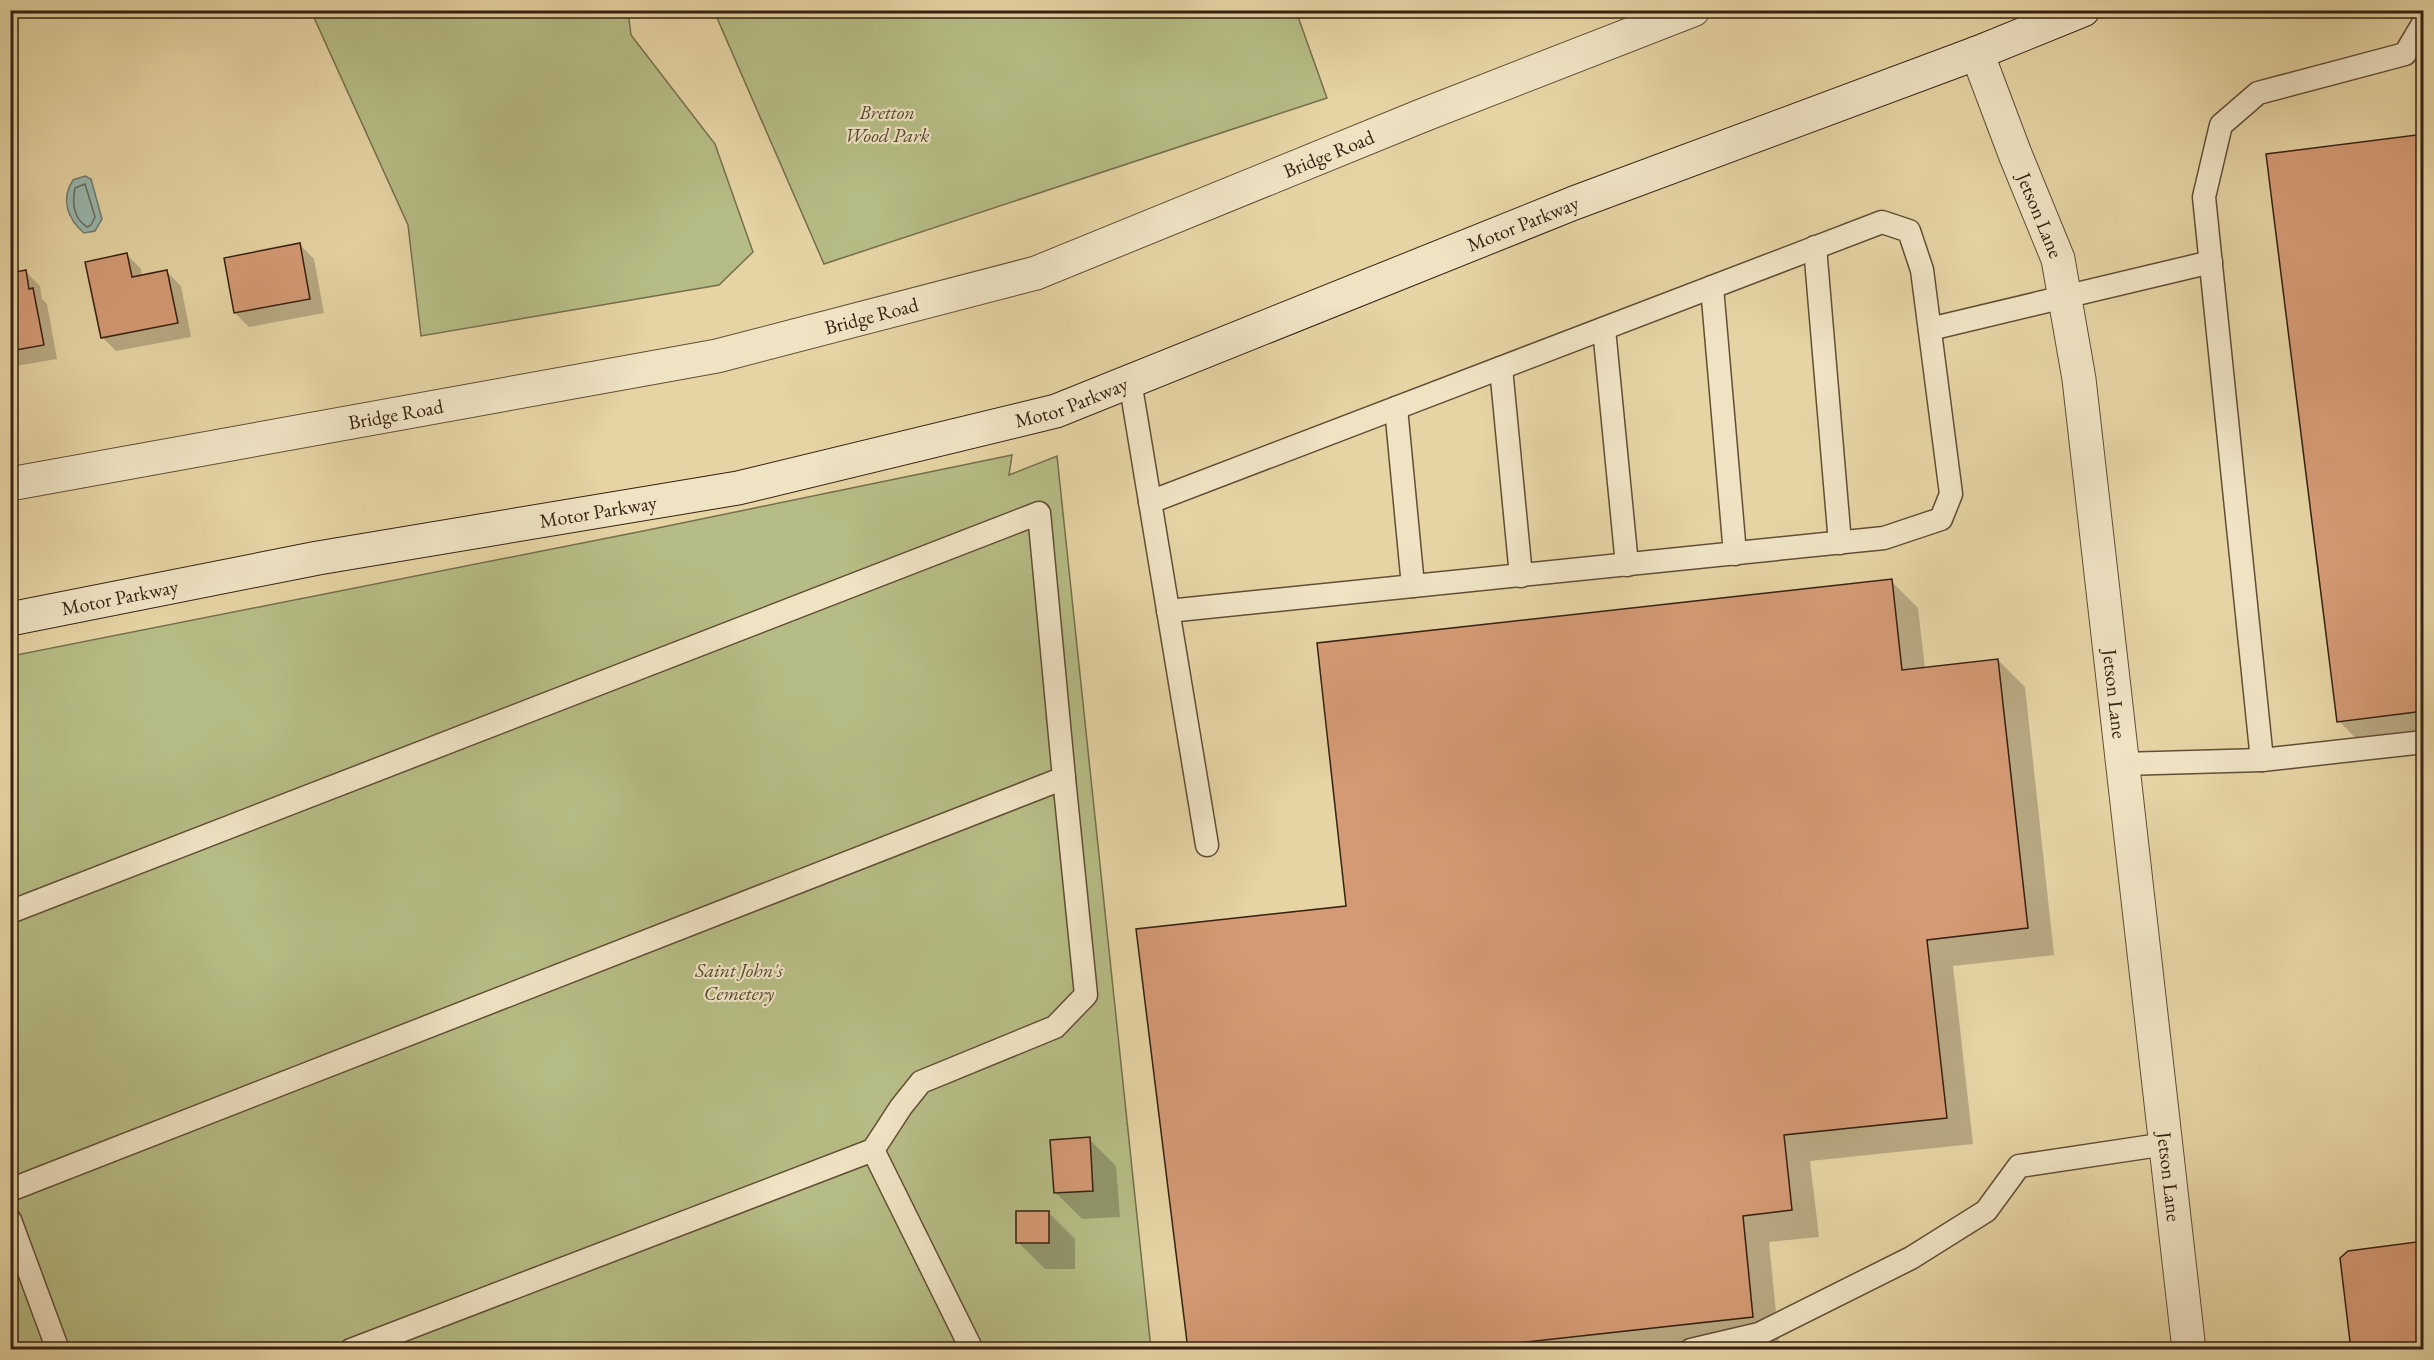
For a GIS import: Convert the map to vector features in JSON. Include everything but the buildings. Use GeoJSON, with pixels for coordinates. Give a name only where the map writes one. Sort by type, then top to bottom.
{"type":"FeatureCollection","features":[{"type":"Feature","properties":{"kind":"street","name":"Bridge Road"},"geometry":{"type":"LineString","coordinates":[[10,484],[717,356],[1036,273],[1426,114],[1693,10]]}},
{"type":"Feature","properties":{"kind":"street","name":"Motor Parkway"},"geometry":{"type":"LineString","coordinates":[[10,619],[318,558],[738,488],[1056,411],[1574,203],[1977,53],[2083,10]]}},
{"type":"Feature","properties":{"kind":"street","name":"Jetson Lane"},"geometry":{"type":"LineString","coordinates":[[1977,53],[2058,260],[2079,380],[2189,1350]]}},
{"type":"Feature","properties":{"kind":"lane"},"geometry":{"type":"LineString","coordinates":[[2262,760],[2204,197],[2221,125],[2258,93],[2405,54],[2424,22]]}},
{"type":"Feature","properties":{"kind":"lane"},"geometry":{"type":"LineString","coordinates":[[1150,502],[1882,222],[1909,231],[1922,270],[1952,494],[1941,519],[1884,538],[1168,611]]}},
{"type":"Feature","properties":{"kind":"lane"},"geometry":{"type":"LineString","coordinates":[[1815,248],[1840,543]]}},
{"type":"Feature","properties":{"kind":"lane"},"geometry":{"type":"LineString","coordinates":[[1930,329],[2211,262]]}},
{"type":"Feature","properties":{"kind":"lane"},"geometry":{"type":"LineString","coordinates":[[1713,287],[1735,554]]}},
{"type":"Feature","properties":{"kind":"lane"},"geometry":{"type":"LineString","coordinates":[[1604,328],[1627,565]]}},
{"type":"Feature","properties":{"kind":"lane"},"geometry":{"type":"LineString","coordinates":[[1501,368],[1521,576]]}},
{"type":"Feature","properties":{"kind":"lane"},"geometry":{"type":"LineString","coordinates":[[1130,381],[1207,845]]}},
{"type":"Feature","properties":{"kind":"lane"},"geometry":{"type":"LineString","coordinates":[[1396,408],[1413,586]]}},
{"type":"Feature","properties":{"kind":"lane"},"geometry":{"type":"LineString","coordinates":[[10,912],[1039,513],[1086,995],[1055,1027],[921,1082],[901,1107],[873,1150],[351,1350]]}},
{"type":"Feature","properties":{"kind":"lane"},"geometry":{"type":"LineString","coordinates":[[2122,764],[2262,760],[2424,742]]}},
{"type":"Feature","properties":{"kind":"lane"},"geometry":{"type":"LineString","coordinates":[[10,1190],[1064,778]]}},
{"type":"Feature","properties":{"kind":"lane"},"geometry":{"type":"LineString","coordinates":[[1691,1350],[1760,1334],[1911,1258],[1986,1211],[2019,1166],[2166,1144]]}},
{"type":"Feature","properties":{"kind":"lane"},"geometry":{"type":"LineString","coordinates":[[873,1150],[972,1350]]}},
{"type":"Feature","properties":{"kind":"lane"},"geometry":{"type":"LineString","coordinates":[[10,1220],[58,1350]]}},
{"type":"Feature","properties":{"kind":"green space"},"geometry":{"type":"Polygon","coordinates":[[[311,11],[628,11],[631,35],[715,144],[753,252],[719,285],[421,336],[408,225],[311,11]]]}},
{"type":"Feature","properties":{"kind":"green space","name":"Bretton Wood Park"},"geometry":{"type":"Polygon","coordinates":[[[714,11],[1296,11],[1327,98],[824,264],[714,11]]]}},
{"type":"Feature","properties":{"kind":"green space","name":"Saint John's Cemetery"},"geometry":{"type":"Polygon","coordinates":[[[1012,455],[1009,475],[1057,456],[1151,1349],[11,1350],[11,656],[648,530],[1012,455]]]}},
{"type":"Feature","properties":{"kind":"water"},"geometry":{"type":"Polygon","coordinates":[[[85,176],[91,179],[102,219],[95,231],[84,233],[70,215],[67,195],[73,180],[85,176]]]}}]}
